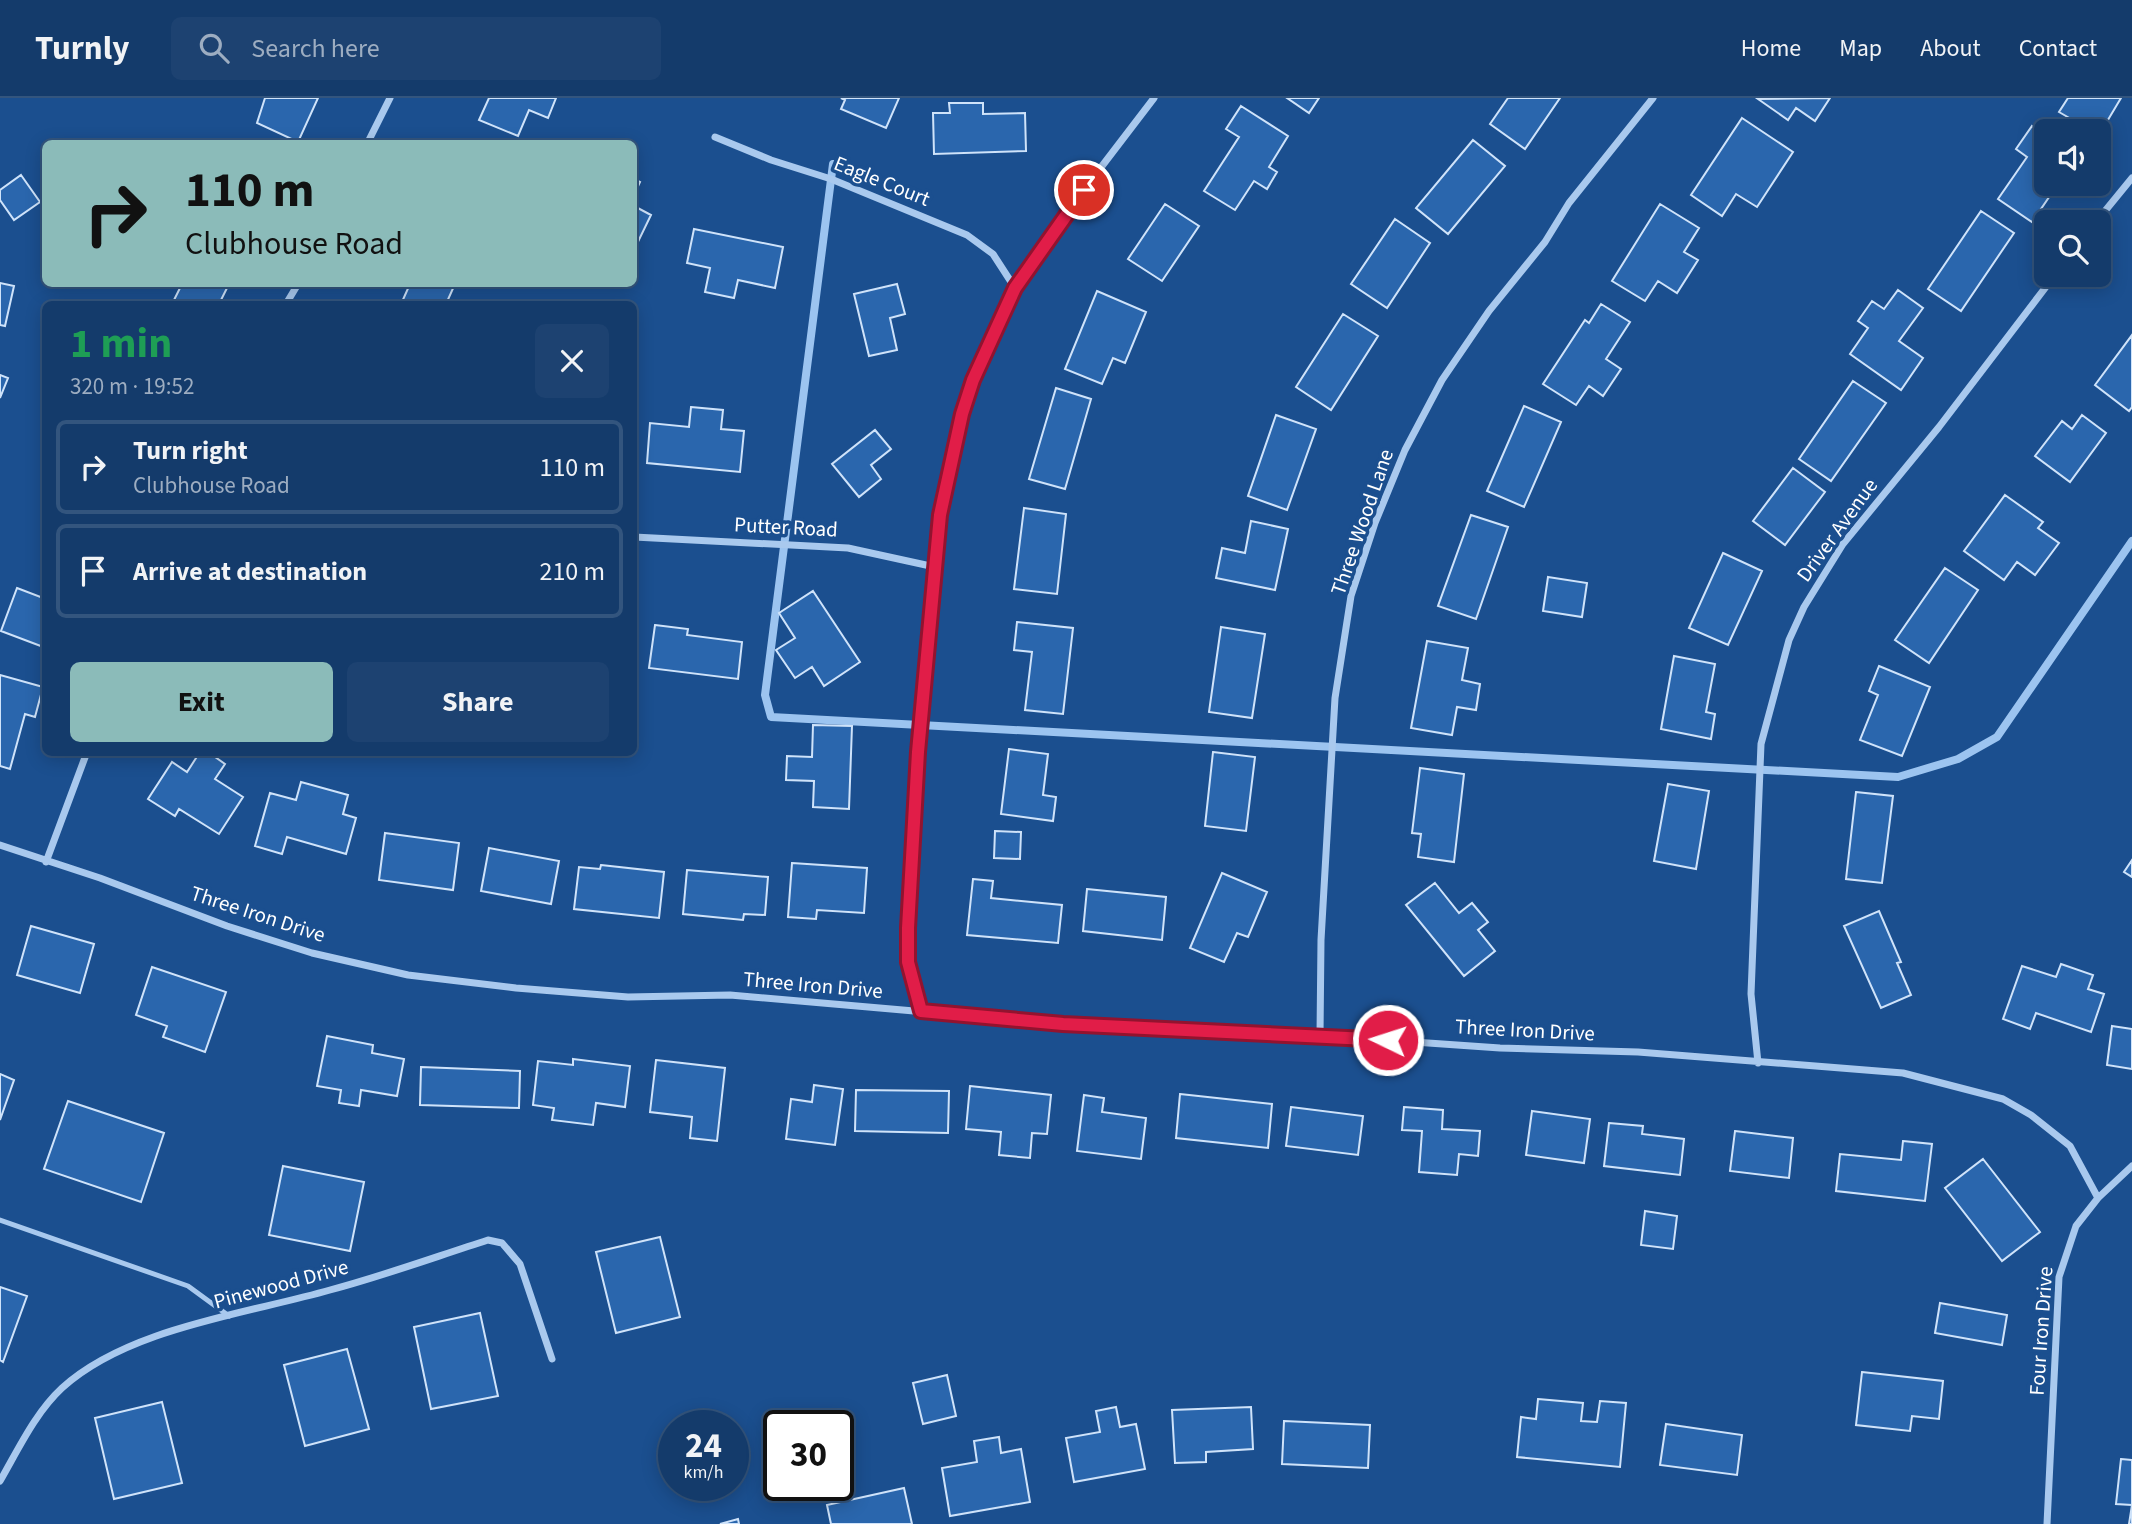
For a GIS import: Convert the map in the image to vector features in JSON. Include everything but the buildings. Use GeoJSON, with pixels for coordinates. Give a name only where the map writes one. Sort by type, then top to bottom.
{"type":"FeatureCollection","features":[{"type":"Feature","properties":{"kind":"street"},"geometry":{"type":"LineString","coordinates":[[369,140],[390,98]]}},
{"type":"Feature","properties":{"kind":"street"},"geometry":{"type":"LineString","coordinates":[[921,1011],[908,962],[918,752],[940,515],[962,414],[973,380],[1015,288],[1073,204],[1154,98]]}},
{"type":"Feature","properties":{"kind":"street","name":"Three Wood Lane"},"geometry":{"type":"LineString","coordinates":[[1320,1035],[1321,940],[1335,698],[1351,596],[1375,523],[1405,450],[1442,380],[1496,302],[1545,242],[1569,203],[1653,98]]}},
{"type":"Feature","properties":{"kind":"street","name":"Eagle Court"},"geometry":{"type":"LineString","coordinates":[[715,137],[771,160],[831,179],[967,235],[993,254],[1015,288]]}},
{"type":"Feature","properties":{"kind":"street"},"geometry":{"type":"LineString","coordinates":[[2106,210],[2132,178]]}},
{"type":"Feature","properties":{"kind":"street","name":"Driver Avenue"},"geometry":{"type":"LineString","coordinates":[[1758,1063],[1751,994],[1761,744],[1789,640],[1804,607],[1843,544],[1939,427],[2046,287]]}},
{"type":"Feature","properties":{"kind":"street","name":"Putter Road"},"geometry":{"type":"LineString","coordinates":[[637,537],[848,548],[935,567]]}},
{"type":"Feature","properties":{"kind":"street"},"geometry":{"type":"LineString","coordinates":[[46,863],[86,756]]}},
{"type":"Feature","properties":{"kind":"street","name":"Three Iron Drive"},"geometry":{"type":"LineString","coordinates":[[0,845],[46,863],[100,878],[227,926],[312,953],[408,975],[628,997],[730,995],[1063,1024],[1320,1035],[1500,1048],[1637,1052],[1903,1073],[2003,1099],[2031,1115],[2070,1146],[2098,1198]]}},
{"type":"Feature","properties":{"kind":"street","name":"Four Iron Drive"},"geometry":{"type":"LineString","coordinates":[[2047,1524],[2059,1276],[2076,1226],[2098,1198],[2132,1166]]}},
{"type":"Feature","properties":{"kind":"street","name":"Pinewood Drive"},"geometry":{"type":"LineString","coordinates":[[0,1481],[32,1426],[61,1389],[95,1364],[124,1349],[181,1328],[331,1290],[488,1240],[502,1243],[520,1264],[552,1359]]}},
{"type":"Feature","properties":{"kind":"lane"},"geometry":{"type":"LineString","coordinates":[[0,1220],[188,1286],[229,1316]]}},
{"type":"Feature","properties":{"kind":"waterway"},"geometry":{"type":"LineString","coordinates":[[833,164],[765,695],[771,717],[1898,777],[1958,759],[1997,737],[2132,541]]}},
{"type":"Feature","properties":{"kind":"route"},"geometry":{"type":"LineString","coordinates":[[1084,190],[1015,288],[973,380],[962,414],[940,515],[935,546],[927,670],[918,752],[908,928],[908,962],[921,1011],[1063,1024],[1241,1030],[1388,1040]]}}]}
